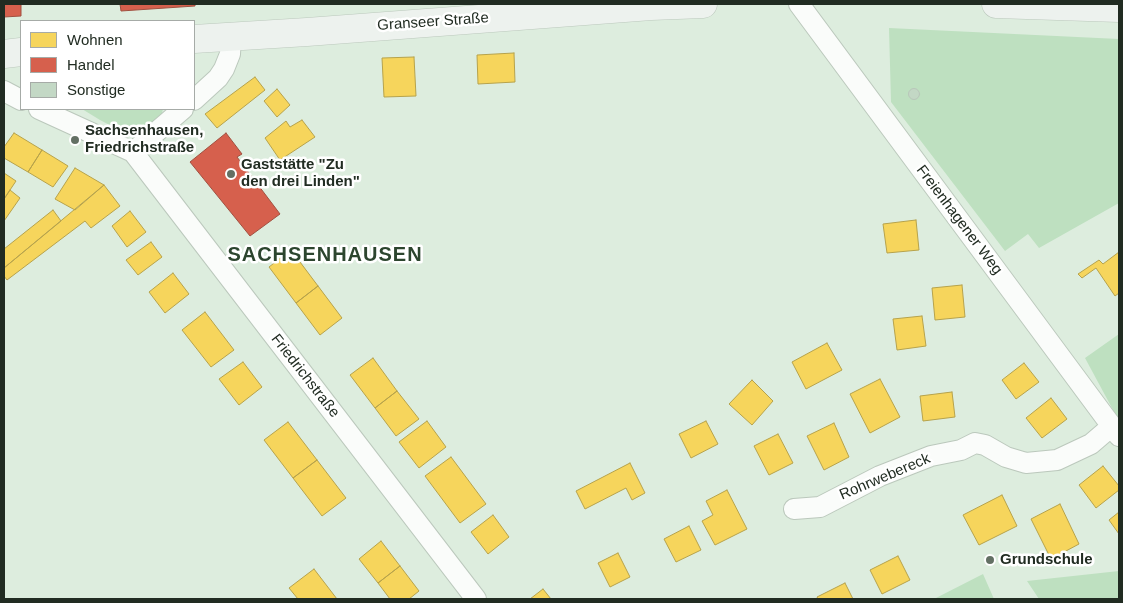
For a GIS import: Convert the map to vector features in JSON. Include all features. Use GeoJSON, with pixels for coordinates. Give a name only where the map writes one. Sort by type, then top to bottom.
{"type":"FeatureCollection","features":[{"type":"Feature","properties":{"kind":"main road","name":"Granseer Straße"},"geometry":{"type":"LineString","coordinates":[[195,39],[651,6],[703,4]]}},
{"type":"Feature","properties":{"kind":"main road"},"geometry":{"type":"LineString","coordinates":[[1006,4],[1119,8]]}},
{"type":"Feature","properties":{"kind":"main road"},"geometry":{"type":"LineString","coordinates":[[4,54],[20,52]]}},
{"type":"Feature","properties":{"kind":"street","name":"Freienhagener Weg"},"geometry":{"type":"LineString","coordinates":[[799,4],[1116,431]]}},
{"type":"Feature","properties":{"kind":"street"},"geometry":{"type":"LineString","coordinates":[[195,99],[218,78],[224,69],[230,54],[231,37]]}},
{"type":"Feature","properties":{"kind":"street"},"geometry":{"type":"LineString","coordinates":[[4,91],[20,99]]}},
{"type":"Feature","properties":{"kind":"street","name":"Friedrichstraße"},"geometry":{"type":"LineString","coordinates":[[41,110],[133,152],[476,599]]}},
{"type":"Feature","properties":{"kind":"street"},"geometry":{"type":"LineString","coordinates":[[133,152],[182,110]]}},
{"type":"Feature","properties":{"kind":"street","name":"Rohrwebereck"},"geometry":{"type":"LineString","coordinates":[[794,509],[820,507],[880,476],[930,456],[961,450],[975,443],[985,445],[1006,458],[1026,463],[1056,460],[1116,431]]}},
{"type":"Feature","properties":{"kind":"green space"},"geometry":{"type":"Polygon","coordinates":[[[889,28],[1119,39],[1119,203],[1039,248],[1028,234],[1005,251],[891,102],[889,28]]]}},
{"type":"Feature","properties":{"kind":"green space"},"geometry":{"type":"Polygon","coordinates":[[[84,110],[163,110],[161,117],[140,135],[119,130],[84,110]]]}},
{"type":"Feature","properties":{"kind":"green space"},"geometry":{"type":"Polygon","coordinates":[[[1119,334],[1119,421],[1085,358],[1119,334]]]}},
{"type":"Feature","properties":{"kind":"green space"},"geometry":{"type":"Polygon","coordinates":[[[1119,571],[1119,599],[1039,599],[1027,581],[1119,571]]]}},
{"type":"Feature","properties":{"kind":"green space"},"geometry":{"type":"Polygon","coordinates":[[[983,574],[994,599],[934,599],[983,574]]]}},
{"type":"Feature","properties":{"kind":"building: Wohnen"},"geometry":{"type":"Polygon","coordinates":[[[514,53],[515,82],[478,84],[477,55],[514,53]]]}},
{"type":"Feature","properties":{"kind":"building: Wohnen"},"geometry":{"type":"Polygon","coordinates":[[[414,57],[416,96],[384,97],[382,58],[414,57]]]}},
{"type":"Feature","properties":{"kind":"building: Wohnen"},"geometry":{"type":"Polygon","coordinates":[[[255,77],[265,90],[217,128],[205,114],[255,77]]]}},
{"type":"Feature","properties":{"kind":"building: Wohnen"},"geometry":{"type":"Polygon","coordinates":[[[277,89],[290,105],[277,117],[264,101],[277,89]]]}},
{"type":"Feature","properties":{"kind":"building: Wohnen"},"geometry":{"type":"Polygon","coordinates":[[[302,120],[315,137],[280,160],[265,138],[286,121],[290,127],[302,120]]]}},
{"type":"Feature","properties":{"kind":"building: Wohnen"},"geometry":{"type":"Polygon","coordinates":[[[14,133],[42,150],[28,172],[4,158],[4,147],[14,133]]]}},
{"type":"Feature","properties":{"kind":"building: Wohnen"},"geometry":{"type":"Polygon","coordinates":[[[42,150],[68,166],[53,187],[28,172],[42,150]]]}},
{"type":"Feature","properties":{"kind":"building: Wohnen"},"geometry":{"type":"Polygon","coordinates":[[[75,168],[104,185],[75,210],[55,199],[75,168]]]}},
{"type":"Feature","properties":{"kind":"building: Wohnen"},"geometry":{"type":"Polygon","coordinates":[[[4,173],[16,181],[4,199],[4,173]]]}},
{"type":"Feature","properties":{"kind":"building: Wohnen"},"geometry":{"type":"Polygon","coordinates":[[[104,185],[120,206],[91,228],[85,221],[7,280],[4,276],[4,268],[104,185]]]}},
{"type":"Feature","properties":{"kind":"building: Wohnen"},"geometry":{"type":"Polygon","coordinates":[[[10,190],[20,198],[4,221],[4,199],[10,190]]]}},
{"type":"Feature","properties":{"kind":"building: Wohnen"},"geometry":{"type":"Polygon","coordinates":[[[53,210],[61,221],[4,268],[4,249],[53,210]]]}},
{"type":"Feature","properties":{"kind":"building: Wohnen"},"geometry":{"type":"Polygon","coordinates":[[[130,211],[146,232],[127,247],[112,226],[130,211]]]}},
{"type":"Feature","properties":{"kind":"building: Wohnen"},"geometry":{"type":"Polygon","coordinates":[[[916,220],[919,250],[887,253],[883,224],[916,220]]]}},
{"type":"Feature","properties":{"kind":"building: Wohnen"},"geometry":{"type":"Polygon","coordinates":[[[151,242],[162,257],[138,275],[126,260],[151,242]]]}},
{"type":"Feature","properties":{"kind":"building: Wohnen"},"geometry":{"type":"Polygon","coordinates":[[[291,250],[318,286],[296,303],[269,267],[291,250]]]}},
{"type":"Feature","properties":{"kind":"building: Wohnen"},"geometry":{"type":"Polygon","coordinates":[[[1119,252],[1119,293],[1115,296],[1096,268],[1082,278],[1078,274],[1099,260],[1103,264],[1119,252]]]}},
{"type":"Feature","properties":{"kind":"building: Wohnen"},"geometry":{"type":"Polygon","coordinates":[[[173,273],[189,294],[165,313],[149,292],[173,273]]]}},
{"type":"Feature","properties":{"kind":"building: Wohnen"},"geometry":{"type":"Polygon","coordinates":[[[962,285],[965,317],[935,320],[932,288],[962,285]]]}},
{"type":"Feature","properties":{"kind":"building: Wohnen"},"geometry":{"type":"Polygon","coordinates":[[[318,286],[342,318],[320,335],[296,303],[318,286]]]}},
{"type":"Feature","properties":{"kind":"building: Wohnen"},"geometry":{"type":"Polygon","coordinates":[[[205,312],[234,350],[211,367],[182,330],[205,312]]]}},
{"type":"Feature","properties":{"kind":"building: Wohnen"},"geometry":{"type":"Polygon","coordinates":[[[922,316],[926,346],[897,350],[893,319],[922,316]]]}},
{"type":"Feature","properties":{"kind":"building: Wohnen"},"geometry":{"type":"Polygon","coordinates":[[[827,343],[842,370],[806,389],[792,362],[827,343]]]}},
{"type":"Feature","properties":{"kind":"building: Wohnen"},"geometry":{"type":"Polygon","coordinates":[[[373,358],[397,391],[375,408],[350,375],[373,358]]]}},
{"type":"Feature","properties":{"kind":"building: Wohnen"},"geometry":{"type":"Polygon","coordinates":[[[243,362],[262,387],[239,405],[219,379],[243,362]]]}},
{"type":"Feature","properties":{"kind":"building: Wohnen"},"geometry":{"type":"Polygon","coordinates":[[[1024,363],[1039,382],[1016,399],[1002,380],[1024,363]]]}},
{"type":"Feature","properties":{"kind":"building: Wohnen"},"geometry":{"type":"Polygon","coordinates":[[[880,379],[900,417],[870,433],[850,394],[880,379]]]}},
{"type":"Feature","properties":{"kind":"building: Wohnen"},"geometry":{"type":"Polygon","coordinates":[[[752,380],[773,401],[752,425],[729,404],[752,380]]]}},
{"type":"Feature","properties":{"kind":"building: Wohnen"},"geometry":{"type":"Polygon","coordinates":[[[397,391],[419,419],[396,436],[375,408],[397,391]]]}},
{"type":"Feature","properties":{"kind":"building: Wohnen"},"geometry":{"type":"Polygon","coordinates":[[[952,392],[955,417],[923,421],[920,396],[952,392]]]}},
{"type":"Feature","properties":{"kind":"building: Wohnen"},"geometry":{"type":"Polygon","coordinates":[[[1051,398],[1067,419],[1042,438],[1026,418],[1051,398]]]}},
{"type":"Feature","properties":{"kind":"building: Wohnen"},"geometry":{"type":"Polygon","coordinates":[[[427,421],[446,447],[419,468],[399,442],[427,421]]]}},
{"type":"Feature","properties":{"kind":"building: Wohnen"},"geometry":{"type":"Polygon","coordinates":[[[706,421],[718,444],[691,458],[679,434],[706,421]]]}},
{"type":"Feature","properties":{"kind":"building: Wohnen"},"geometry":{"type":"Polygon","coordinates":[[[288,422],[317,460],[293,478],[264,440],[288,422]]]}},
{"type":"Feature","properties":{"kind":"building: Wohnen"},"geometry":{"type":"Polygon","coordinates":[[[834,423],[849,457],[824,470],[807,436],[834,423]]]}},
{"type":"Feature","properties":{"kind":"building: Wohnen"},"geometry":{"type":"Polygon","coordinates":[[[778,434],[793,463],[769,475],[754,446],[778,434]]]}},
{"type":"Feature","properties":{"kind":"building: Wohnen"},"geometry":{"type":"Polygon","coordinates":[[[451,457],[486,504],[460,523],[425,476],[451,457]]]}},
{"type":"Feature","properties":{"kind":"building: Wohnen"},"geometry":{"type":"Polygon","coordinates":[[[317,460],[346,498],[322,516],[293,478],[317,460]]]}},
{"type":"Feature","properties":{"kind":"building: Wohnen"},"geometry":{"type":"Polygon","coordinates":[[[630,463],[645,493],[632,500],[626,488],[585,509],[576,491],[630,463]]]}},
{"type":"Feature","properties":{"kind":"building: Wohnen"},"geometry":{"type":"Polygon","coordinates":[[[1103,466],[1119,486],[1119,490],[1096,508],[1079,485],[1103,466]]]}},
{"type":"Feature","properties":{"kind":"building: Wohnen"},"geometry":{"type":"Polygon","coordinates":[[[727,490],[747,529],[715,545],[702,521],[713,515],[706,501],[727,490]]]}},
{"type":"Feature","properties":{"kind":"building: Wohnen"},"geometry":{"type":"Polygon","coordinates":[[[1002,495],[1017,526],[979,545],[963,515],[1002,495]]]}},
{"type":"Feature","properties":{"kind":"building: Wohnen"},"geometry":{"type":"Polygon","coordinates":[[[1060,504],[1079,544],[1051,559],[1031,519],[1060,504]]]}},
{"type":"Feature","properties":{"kind":"building: Wohnen"},"geometry":{"type":"Polygon","coordinates":[[[1119,512],[1119,534],[1109,520],[1119,512]]]}},
{"type":"Feature","properties":{"kind":"building: Wohnen"},"geometry":{"type":"Polygon","coordinates":[[[493,515],[509,537],[488,554],[471,532],[493,515]]]}},
{"type":"Feature","properties":{"kind":"building: Wohnen"},"geometry":{"type":"Polygon","coordinates":[[[689,526],[701,550],[676,562],[664,539],[689,526]]]}},
{"type":"Feature","properties":{"kind":"building: Wohnen"},"geometry":{"type":"Polygon","coordinates":[[[381,541],[400,566],[378,583],[359,559],[381,541]]]}},
{"type":"Feature","properties":{"kind":"building: Wohnen"},"geometry":{"type":"Polygon","coordinates":[[[618,553],[630,577],[610,587],[598,563],[618,553]]]}},
{"type":"Feature","properties":{"kind":"building: Wohnen"},"geometry":{"type":"Polygon","coordinates":[[[898,556],[910,580],[882,594],[870,570],[898,556]]]}},
{"type":"Feature","properties":{"kind":"building: Wohnen"},"geometry":{"type":"Polygon","coordinates":[[[400,566],[419,591],[409,599],[390,599],[378,583],[400,566]]]}},
{"type":"Feature","properties":{"kind":"building: Wohnen"},"geometry":{"type":"Polygon","coordinates":[[[314,569],[337,599],[298,599],[289,588],[314,569]]]}},
{"type":"Feature","properties":{"kind":"building: Wohnen"},"geometry":{"type":"Polygon","coordinates":[[[845,583],[853,599],[818,599],[817,597],[845,583]]]}},
{"type":"Feature","properties":{"kind":"building: Wohnen"},"geometry":{"type":"Polygon","coordinates":[[[543,589],[551,599],[530,599],[543,589]]]}},
{"type":"Feature","properties":{"kind":"building: Handel"},"geometry":{"type":"Polygon","coordinates":[[[4,4],[21,4],[21,16],[4,17],[4,4]]]}},
{"type":"Feature","properties":{"kind":"building: Handel"},"geometry":{"type":"Polygon","coordinates":[[[120,4],[195,4],[195,6],[121,11],[120,4]]]}},
{"type":"Feature","properties":{"kind":"building: Handel"},"geometry":{"type":"Polygon","coordinates":[[[226,133],[242,154],[237,157],[280,214],[250,236],[190,162],[226,133]]]}},
{"type":"Feature","properties":{"kind":"building: Sonstige"},"geometry":{"type":"Polygon","coordinates":[[[914,88],[920,94],[914,100],[908,94],[914,88]]]}},
{"type":"Feature","properties":{"kind":"place","name":"Sachsenhausen, Friedrichstraße"},"geometry":{"type":"Point","coordinates":[75,140]}},
{"type":"Feature","properties":{"kind":"place","name":"Gaststätte \"Zu den drei Linden\""},"geometry":{"type":"Point","coordinates":[231,174]}},
{"type":"Feature","properties":{"kind":"place","name":"Grundschule"},"geometry":{"type":"Point","coordinates":[990,560]}},
{"type":"Feature","properties":{"kind":"district","name":"SACHSENHAUSEN"},"geometry":{"type":"Point","coordinates":[325,255]}}]}
